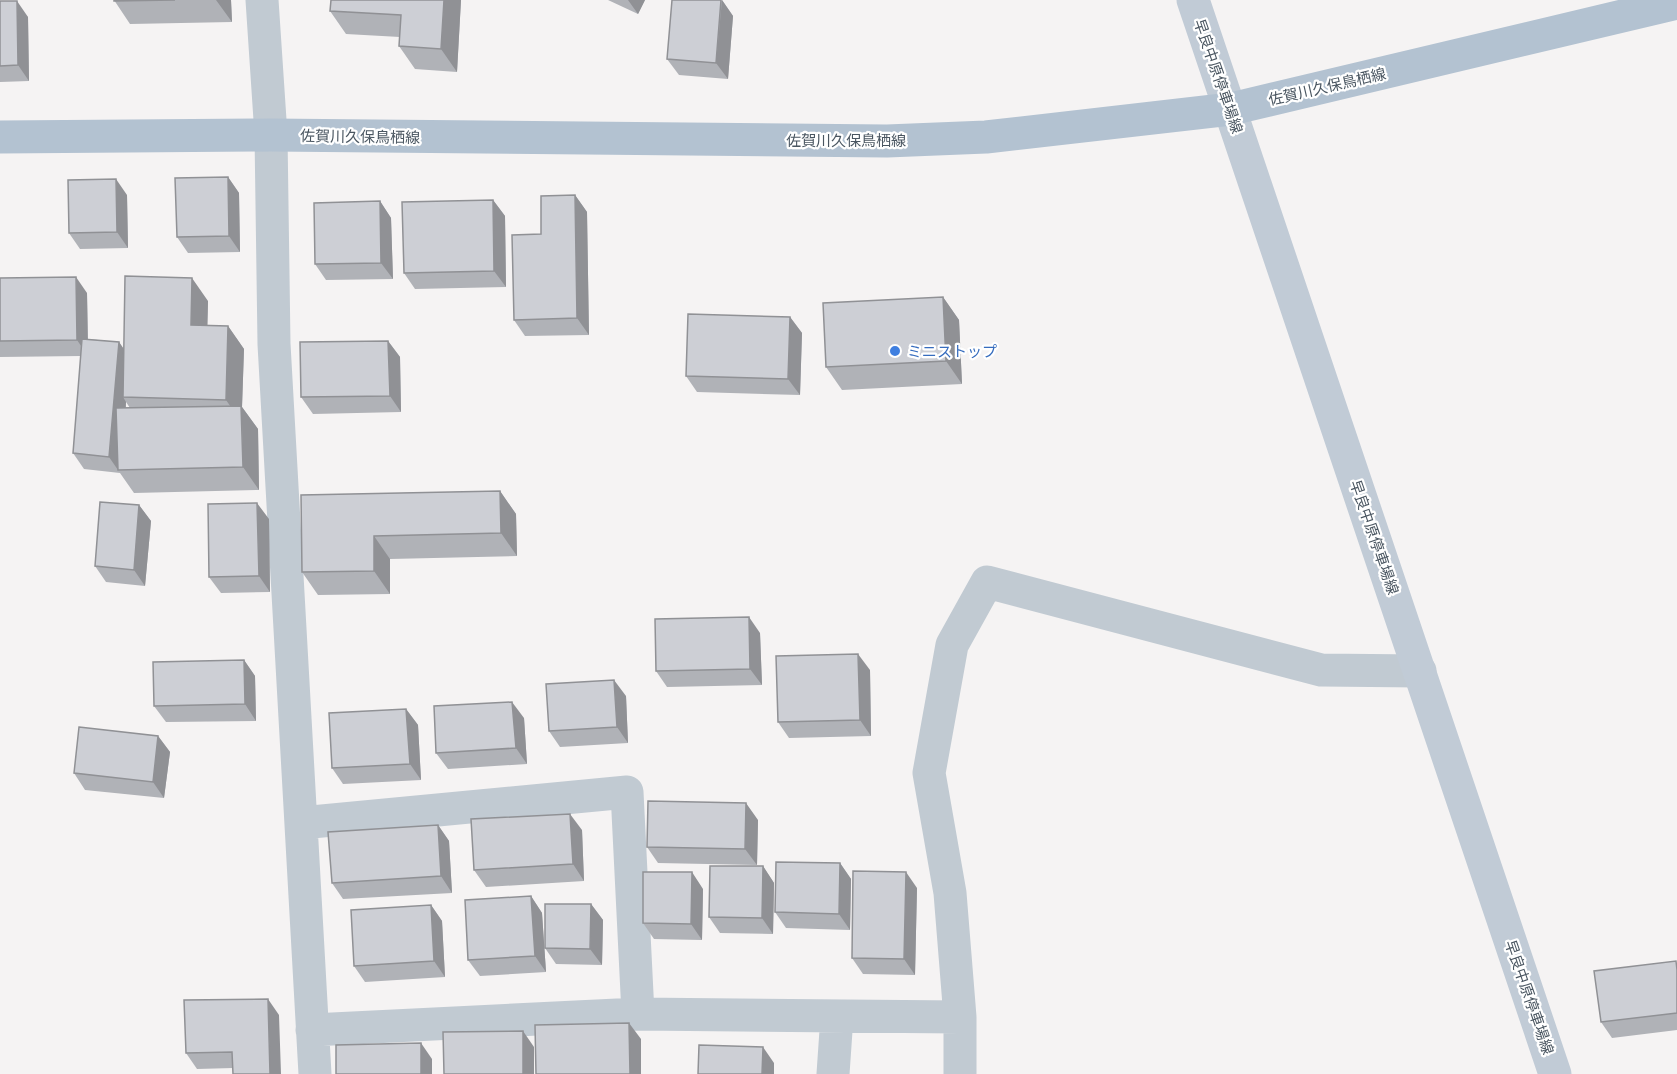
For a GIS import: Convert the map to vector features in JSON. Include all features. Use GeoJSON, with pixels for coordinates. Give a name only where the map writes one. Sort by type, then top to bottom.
{"type":"FeatureCollection","features":[{"type":"Feature","properties":{"kind":"main road","name":"早良中原停車場線"},"geometry":{"type":"LineString","coordinates":[[1193,0],[1555,1074]]}},
{"type":"Feature","properties":{"kind":"main road","name":"佐賀川久保鳥栖線"},"geometry":{"type":"LineString","coordinates":[[0,137],[271,135],[886,141],[986,137],[1231,109],[1677,3]]}},
{"type":"Feature","properties":{"kind":"street"},"geometry":{"type":"LineString","coordinates":[[262,0],[271,135],[274,344],[315,1074]]}},
{"type":"Feature","properties":{"kind":"street"},"geometry":{"type":"LineString","coordinates":[[960,1074],[960,1017],[950,893],[929,773],[952,645],[987,582],[1321,670],[1420,671]]}},
{"type":"Feature","properties":{"kind":"street"},"geometry":{"type":"LineString","coordinates":[[300,824],[627,792],[638,1014]]}},
{"type":"Feature","properties":{"kind":"street"},"geometry":{"type":"LineString","coordinates":[[312,1030],[638,1014],[960,1017]]}},
{"type":"Feature","properties":{"kind":"street"},"geometry":{"type":"LineString","coordinates":[[833,1074],[837,1016]]}},
{"type":"Feature","properties":{"kind":"building"},"geometry":{"type":"Polygon","coordinates":[[[114,0],[175,0],[114,1],[114,0]]]}},
{"type":"Feature","properties":{"kind":"building"},"geometry":{"type":"Polygon","coordinates":[[[331,0],[444,0],[441,49],[399,46],[401,15],[330,11],[331,0]]]}},
{"type":"Feature","properties":{"kind":"building"},"geometry":{"type":"Polygon","coordinates":[[[672,0],[721,0],[716,63],[667,59],[672,0]]]}},
{"type":"Feature","properties":{"kind":"building"},"geometry":{"type":"Polygon","coordinates":[[[0,1],[17,1],[18,65],[0,66],[0,1]]]}},
{"type":"Feature","properties":{"kind":"building"},"geometry":{"type":"Polygon","coordinates":[[[228,177],[229,236],[177,237],[175,178],[228,177]]]}},
{"type":"Feature","properties":{"kind":"building"},"geometry":{"type":"Polygon","coordinates":[[[116,179],[117,232],[69,233],[68,180],[116,179]]]}},
{"type":"Feature","properties":{"kind":"building"},"geometry":{"type":"Polygon","coordinates":[[[575,195],[577,318],[514,320],[512,235],[541,234],[541,196],[575,195]]]}},
{"type":"Feature","properties":{"kind":"building"},"geometry":{"type":"Polygon","coordinates":[[[493,200],[494,271],[404,273],[402,202],[493,200]]]}},
{"type":"Feature","properties":{"kind":"building"},"geometry":{"type":"Polygon","coordinates":[[[380,201],[381,263],[315,264],[314,203],[380,201]]]}},
{"type":"Feature","properties":{"kind":"building"},"geometry":{"type":"Polygon","coordinates":[[[125,276],[192,278],[191,325],[228,326],[226,400],[123,397],[125,276]]]}},
{"type":"Feature","properties":{"kind":"building"},"geometry":{"type":"Polygon","coordinates":[[[76,277],[77,340],[0,341],[0,278],[76,277]]]}},
{"type":"Feature","properties":{"kind":"building"},"geometry":{"type":"Polygon","coordinates":[[[943,297],[946,361],[826,367],[823,303],[943,297]]]}},
{"type":"Feature","properties":{"kind":"building"},"geometry":{"type":"Polygon","coordinates":[[[688,314],[790,317],[788,379],[686,376],[688,314]]]}},
{"type":"Feature","properties":{"kind":"building"},"geometry":{"type":"Polygon","coordinates":[[[82,339],[119,342],[109,457],[73,453],[82,339]]]}},
{"type":"Feature","properties":{"kind":"building"},"geometry":{"type":"Polygon","coordinates":[[[388,341],[390,396],[301,397],[300,342],[388,341]]]}},
{"type":"Feature","properties":{"kind":"building"},"geometry":{"type":"Polygon","coordinates":[[[241,406],[243,467],[118,470],[116,408],[241,406]]]}},
{"type":"Feature","properties":{"kind":"building"},"geometry":{"type":"Polygon","coordinates":[[[500,491],[501,533],[374,536],[374,571],[302,572],[301,495],[500,491]]]}},
{"type":"Feature","properties":{"kind":"building"},"geometry":{"type":"Polygon","coordinates":[[[100,502],[139,505],[134,570],[95,566],[100,502]]]}},
{"type":"Feature","properties":{"kind":"building"},"geometry":{"type":"Polygon","coordinates":[[[257,503],[259,576],[209,577],[208,504],[257,503]]]}},
{"type":"Feature","properties":{"kind":"building"},"geometry":{"type":"Polygon","coordinates":[[[749,617],[750,669],[656,671],[655,619],[749,617]]]}},
{"type":"Feature","properties":{"kind":"building"},"geometry":{"type":"Polygon","coordinates":[[[858,654],[860,720],[778,722],[776,656],[858,654]]]}},
{"type":"Feature","properties":{"kind":"building"},"geometry":{"type":"Polygon","coordinates":[[[244,660],[245,704],[154,706],[153,662],[244,660]]]}},
{"type":"Feature","properties":{"kind":"building"},"geometry":{"type":"Polygon","coordinates":[[[614,680],[617,727],[549,731],[546,684],[614,680]]]}},
{"type":"Feature","properties":{"kind":"building"},"geometry":{"type":"Polygon","coordinates":[[[512,702],[516,748],[436,753],[434,706],[512,702]]]}},
{"type":"Feature","properties":{"kind":"building"},"geometry":{"type":"Polygon","coordinates":[[[406,709],[410,764],[332,768],[329,713],[406,709]]]}},
{"type":"Feature","properties":{"kind":"building"},"geometry":{"type":"Polygon","coordinates":[[[79,727],[158,736],[153,782],[74,773],[79,727]]]}},
{"type":"Feature","properties":{"kind":"building"},"geometry":{"type":"Polygon","coordinates":[[[648,801],[746,803],[745,849],[647,847],[648,801]]]}},
{"type":"Feature","properties":{"kind":"building"},"geometry":{"type":"Polygon","coordinates":[[[570,814],[573,864],[474,870],[471,819],[570,814]]]}},
{"type":"Feature","properties":{"kind":"building"},"geometry":{"type":"Polygon","coordinates":[[[438,825],[441,876],[332,883],[328,832],[438,825]]]}},
{"type":"Feature","properties":{"kind":"building"},"geometry":{"type":"Polygon","coordinates":[[[776,862],[840,863],[839,914],[775,912],[776,862]]]}},
{"type":"Feature","properties":{"kind":"building"},"geometry":{"type":"Polygon","coordinates":[[[710,866],[763,866],[762,918],[709,917],[710,866]]]}},
{"type":"Feature","properties":{"kind":"building"},"geometry":{"type":"Polygon","coordinates":[[[853,871],[906,872],[904,959],[852,958],[853,871]]]}},
{"type":"Feature","properties":{"kind":"building"},"geometry":{"type":"Polygon","coordinates":[[[643,872],[692,872],[691,924],[643,923],[643,872]]]}},
{"type":"Feature","properties":{"kind":"building"},"geometry":{"type":"Polygon","coordinates":[[[531,896],[535,956],[468,960],[465,900],[531,896]]]}},
{"type":"Feature","properties":{"kind":"building"},"geometry":{"type":"Polygon","coordinates":[[[545,904],[591,904],[590,949],[545,948],[545,904]]]}},
{"type":"Feature","properties":{"kind":"building"},"geometry":{"type":"Polygon","coordinates":[[[431,905],[434,961],[354,966],[351,910],[431,905]]]}},
{"type":"Feature","properties":{"kind":"building"},"geometry":{"type":"Polygon","coordinates":[[[1676,961],[1677,1013],[1601,1022],[1594,971],[1676,961]]]}},
{"type":"Feature","properties":{"kind":"building"},"geometry":{"type":"Polygon","coordinates":[[[268,999],[270,1074],[233,1074],[232,1052],[186,1053],[184,1000],[268,999]]]}},
{"type":"Feature","properties":{"kind":"building"},"geometry":{"type":"Polygon","coordinates":[[[629,1023],[630,1074],[536,1074],[535,1025],[629,1023]]]}},
{"type":"Feature","properties":{"kind":"building"},"geometry":{"type":"Polygon","coordinates":[[[523,1031],[523,1074],[444,1074],[443,1032],[523,1031]]]}},
{"type":"Feature","properties":{"kind":"building"},"geometry":{"type":"Polygon","coordinates":[[[421,1043],[421,1074],[336,1074],[336,1045],[421,1043]]]}},
{"type":"Feature","properties":{"kind":"building"},"geometry":{"type":"Polygon","coordinates":[[[699,1045],[763,1047],[762,1074],[698,1074],[699,1045]]]}},
{"type":"Feature","properties":{"kind":"place","name":"ミニストップ"},"geometry":{"type":"Point","coordinates":[895,351]}}]}
